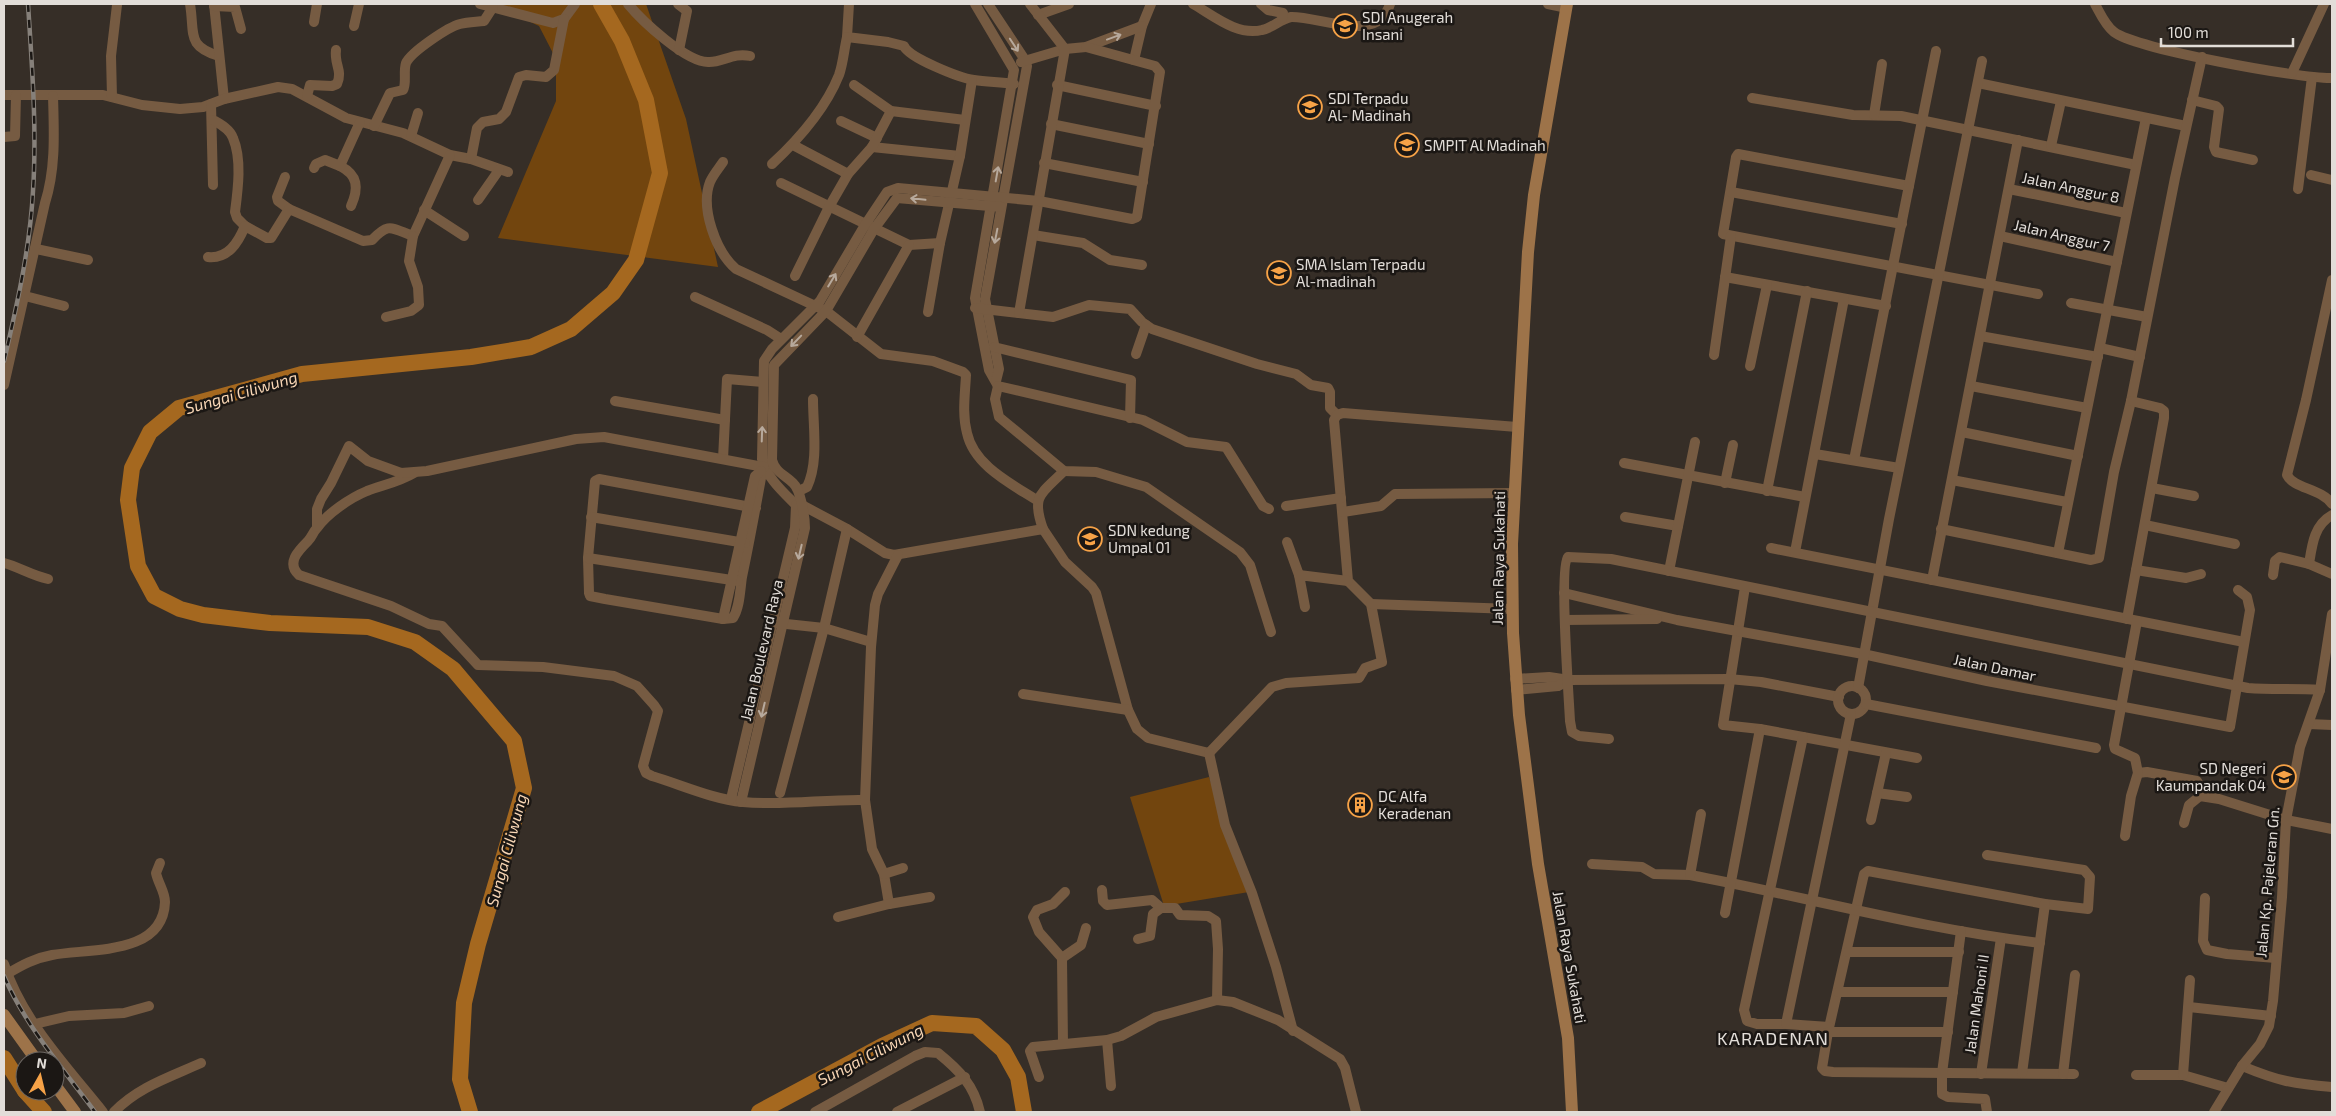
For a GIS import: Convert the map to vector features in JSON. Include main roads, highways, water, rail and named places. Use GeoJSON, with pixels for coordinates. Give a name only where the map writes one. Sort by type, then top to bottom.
{"type":"FeatureCollection","features":[{"type":"Feature","properties":{"kind":"main road","name":"Jalan Raya Sukahati"},"geometry":{"type":"LineString","coordinates":[[1567,6],[1534,195],[1527,261],[1517,427],[1512,544],[1512,609],[1516,685],[1538,864],[1568,1038],[1572,1112]]}},
{"type":"Feature","properties":{"kind":"main road"},"geometry":{"type":"LineString","coordinates":[[4,1015],[30,1051]]}},
{"type":"Feature","properties":{"kind":"main road"},"geometry":{"type":"LineString","coordinates":[[65,1099],[74,1112]]}},
{"type":"Feature","properties":{"kind":"waterway","name":"Sungai Ciliwung"},"geometry":{"type":"LineString","coordinates":[[470,1112],[460,1079],[464,1003],[478,944],[524,788],[514,741],[453,669],[415,642],[368,627],[270,623],[203,615],[180,609],[154,596],[138,566],[128,500],[132,468],[150,432],[179,408],[302,374],[471,357],[531,347],[571,329],[613,293],[636,260],[660,173],[646,100],[622,41],[601,4]]}},
{"type":"Feature","properties":{"kind":"waterway","name":"Sungai Ciliwung"},"geometry":{"type":"LineString","coordinates":[[759,1112],[882,1046],[932,1023],[976,1026],[1003,1050],[1018,1077],[1024,1112]]}},
{"type":"Feature","properties":{"kind":"waterway"},"geometry":{"type":"LineString","coordinates":[[4,1058],[15,1075]]}},
{"type":"Feature","properties":{"kind":"waterway"},"geometry":{"type":"LineString","coordinates":[[34,1101],[44,1112]]}},
{"type":"Feature","properties":{"kind":"railway"},"geometry":{"type":"LineString","coordinates":[[4,361],[26,255],[33,191],[34,121],[28,4]]}},
{"type":"Feature","properties":{"kind":"railway"},"geometry":{"type":"LineString","coordinates":[[4,976],[34,1029],[95,1112]]}},
{"type":"Feature","properties":{"kind":"place","name":"SDI Anugerah Insani"},"geometry":{"type":"Point","coordinates":[1345,26]}},
{"type":"Feature","properties":{"kind":"place","name":"SDI Terpadu Al- Madinah"},"geometry":{"type":"Point","coordinates":[1310,107]}},
{"type":"Feature","properties":{"kind":"place","name":"SMPIT Al Madinah"},"geometry":{"type":"Point","coordinates":[1407,145]}},
{"type":"Feature","properties":{"kind":"place","name":"SMA Islam Terpadu Al-madinah"},"geometry":{"type":"Point","coordinates":[1279,273]}},
{"type":"Feature","properties":{"kind":"place","name":"SDN kedung Umpal 01"},"geometry":{"type":"Point","coordinates":[1090,539]}},
{"type":"Feature","properties":{"kind":"place","name":"SD Negeri Kaumpandak 04"},"geometry":{"type":"Point","coordinates":[2284,777]}},
{"type":"Feature","properties":{"kind":"place","name":"DC Alfa Keradenan"},"geometry":{"type":"Point","coordinates":[1360,805]}},
{"type":"Feature","properties":{"kind":"district","name":"KARADENAN"},"geometry":{"type":"Point","coordinates":[1773,1038]}}]}
